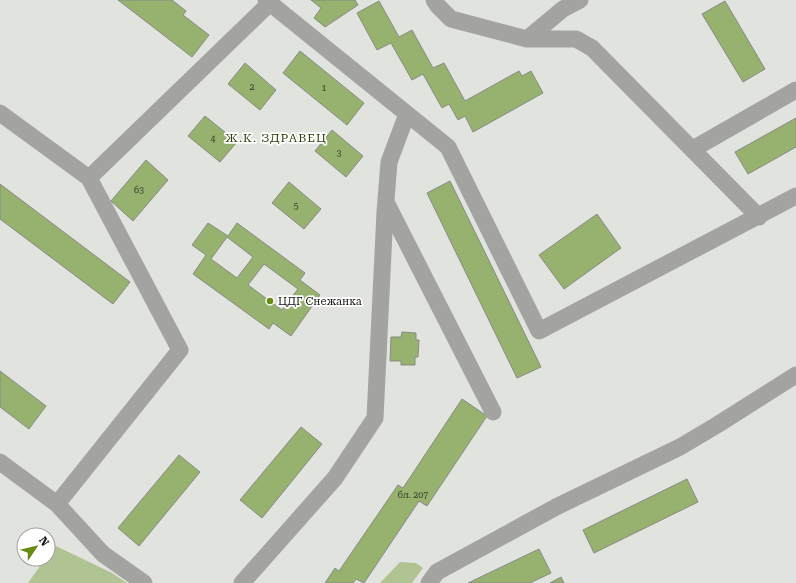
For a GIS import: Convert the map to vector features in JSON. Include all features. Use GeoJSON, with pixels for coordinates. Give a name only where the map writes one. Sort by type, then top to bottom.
{"type":"FeatureCollection","features":[{"type":"Feature","properties":{"kind":"street"},"geometry":{"type":"LineString","coordinates":[[434,0],[451,19],[527,39],[576,39],[592,48],[759,216]]}},
{"type":"Feature","properties":{"kind":"street"},"geometry":{"type":"LineString","coordinates":[[527,39],[563,9],[580,0]]}},
{"type":"Feature","properties":{"kind":"street"},"geometry":{"type":"LineString","coordinates":[[89,178],[268,2],[448,147],[539,331],[796,196]]}},
{"type":"Feature","properties":{"kind":"street"},"geometry":{"type":"LineString","coordinates":[[693,149],[796,90]]}},
{"type":"Feature","properties":{"kind":"street"},"geometry":{"type":"LineString","coordinates":[[0,113],[89,178],[180,350],[57,504]]}},
{"type":"Feature","properties":{"kind":"street"},"geometry":{"type":"LineString","coordinates":[[242,583],[335,478],[375,418],[385,201],[389,162],[407,114]]}},
{"type":"Feature","properties":{"kind":"street"},"geometry":{"type":"LineString","coordinates":[[385,201],[493,412]]}},
{"type":"Feature","properties":{"kind":"street"},"geometry":{"type":"LineString","coordinates":[[429,583],[437,572],[556,507],[680,447],[718,425],[796,375]]}},
{"type":"Feature","properties":{"kind":"street"},"geometry":{"type":"LineString","coordinates":[[0,462],[57,504],[103,554],[144,583]]}},
{"type":"Feature","properties":{"kind":"green space"},"geometry":{"type":"Polygon","coordinates":[[[56,546],[112,573],[127,583],[28,583],[39,567],[56,567],[56,546]]]}},
{"type":"Feature","properties":{"kind":"green space"},"geometry":{"type":"Polygon","coordinates":[[[400,562],[416,563],[423,568],[412,583],[380,583],[400,562]]]}},
{"type":"Feature","properties":{"kind":"building"},"geometry":{"type":"Polygon","coordinates":[[[118,0],[172,0],[186,11],[183,15],[209,35],[192,57],[118,0]]]}},
{"type":"Feature","properties":{"kind":"building"},"geometry":{"type":"Polygon","coordinates":[[[311,0],[355,0],[358,5],[325,27],[314,18],[321,8],[311,0]]]}},
{"type":"Feature","properties":{"kind":"building"},"geometry":{"type":"Polygon","coordinates":[[[379,1],[399,37],[412,30],[433,68],[444,63],[465,101],[519,71],[522,76],[531,71],[543,93],[473,132],[465,116],[458,120],[449,104],[442,108],[423,74],[412,80],[391,43],[377,50],[357,13],[379,1]]]}},
{"type":"Feature","properties":{"kind":"building"},"geometry":{"type":"Polygon","coordinates":[[[725,1],[765,69],[743,82],[702,14],[725,1]]]}},
{"type":"Feature","properties":{"kind":"building"},"geometry":{"type":"Polygon","coordinates":[[[300,51],[364,103],[347,125],[283,73],[300,51]]]}},
{"type":"Feature","properties":{"kind":"building"},"geometry":{"type":"Polygon","coordinates":[[[245,63],[276,90],[260,110],[228,84],[245,63]]]}},
{"type":"Feature","properties":{"kind":"building"},"geometry":{"type":"Polygon","coordinates":[[[205,116],[237,142],[220,162],[188,136],[205,116]]]}},
{"type":"Feature","properties":{"kind":"building"},"geometry":{"type":"Polygon","coordinates":[[[796,118],[796,147],[748,174],[735,152],[796,118]]]}},
{"type":"Feature","properties":{"kind":"building"},"geometry":{"type":"Polygon","coordinates":[[[332,130],[363,156],[346,177],[315,151],[332,130]]]}},
{"type":"Feature","properties":{"kind":"building"},"geometry":{"type":"Polygon","coordinates":[[[146,160],[168,180],[133,221],[111,201],[146,160]]]}},
{"type":"Feature","properties":{"kind":"building"},"geometry":{"type":"Polygon","coordinates":[[[450,181],[541,367],[517,378],[427,193],[450,181]]]}},
{"type":"Feature","properties":{"kind":"building"},"geometry":{"type":"Polygon","coordinates":[[[289,182],[321,209],[304,229],[272,203],[289,182]]]}},
{"type":"Feature","properties":{"kind":"building"},"geometry":{"type":"Polygon","coordinates":[[[0,184],[130,282],[113,304],[0,219],[0,184]]]}},
{"type":"Feature","properties":{"kind":"building"},"geometry":{"type":"Polygon","coordinates":[[[597,214],[621,248],[564,289],[539,255],[597,214]]]}},
{"type":"Feature","properties":{"kind":"building"},"geometry":{"type":"Polygon","coordinates":[[[208,223],[228,236],[237,223],[305,273],[300,280],[320,295],[291,336],[273,323],[269,329],[193,274],[206,255],[192,245],[208,223]],[[227,237],[211,259],[237,278],[253,257],[227,237]],[[264,264],[248,285],[282,310],[298,289],[264,264]]]}},
{"type":"Feature","properties":{"kind":"building"},"geometry":{"type":"Polygon","coordinates":[[[402,332],[416,333],[416,340],[419,340],[418,357],[415,357],[415,365],[401,365],[401,361],[390,361],[391,337],[401,337],[402,332]]]}},
{"type":"Feature","properties":{"kind":"building"},"geometry":{"type":"Polygon","coordinates":[[[0,371],[46,406],[29,429],[0,407],[0,371]]]}},
{"type":"Feature","properties":{"kind":"building"},"geometry":{"type":"Polygon","coordinates":[[[462,399],[487,416],[427,506],[419,501],[364,583],[356,579],[353,583],[325,583],[335,568],[339,571],[398,485],[403,488],[462,399]]]}},
{"type":"Feature","properties":{"kind":"building"},"geometry":{"type":"Polygon","coordinates":[[[301,427],[322,444],[262,518],[240,500],[301,427]]]}},
{"type":"Feature","properties":{"kind":"building"},"geometry":{"type":"Polygon","coordinates":[[[179,455],[200,472],[139,546],[118,528],[179,455]]]}},
{"type":"Feature","properties":{"kind":"building"},"geometry":{"type":"Polygon","coordinates":[[[687,479],[698,502],[594,553],[583,530],[687,479]]]}},
{"type":"Feature","properties":{"kind":"building"},"geometry":{"type":"Polygon","coordinates":[[[539,549],[551,573],[530,583],[468,583],[539,549]]]}},
{"type":"Feature","properties":{"kind":"building"},"geometry":{"type":"Polygon","coordinates":[[[561,577],[564,583],[550,583],[561,577]]]}},
{"type":"Feature","properties":{"kind":"place","name":"ЦДГ Снежанка"},"geometry":{"type":"Point","coordinates":[270,301]}},
{"type":"Feature","properties":{"kind":"district","name":"Ж.К. ЗДРАВЕЦ"},"geometry":{"type":"Point","coordinates":[276,138]}}]}
